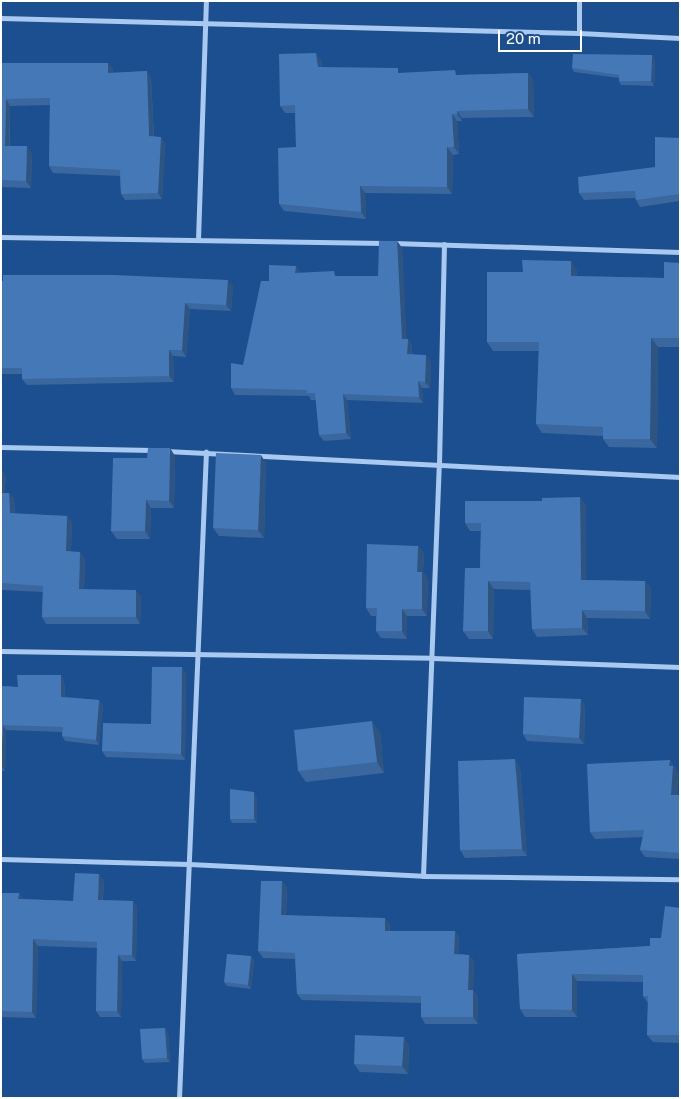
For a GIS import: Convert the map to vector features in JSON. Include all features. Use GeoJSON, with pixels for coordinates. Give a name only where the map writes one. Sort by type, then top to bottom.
{"type":"FeatureCollection","features":[{"type":"Feature","properties":{"kind":"street"},"geometry":{"type":"LineString","coordinates":[[198,240],[206,1]]}},
{"type":"Feature","properties":{"kind":"street"},"geometry":{"type":"LineString","coordinates":[[579,1],[579,34]]}},
{"type":"Feature","properties":{"kind":"street"},"geometry":{"type":"LineString","coordinates":[[1,18],[680,38]]}},
{"type":"Feature","properties":{"kind":"street"},"geometry":{"type":"LineString","coordinates":[[1,237],[444,244],[680,252]]}},
{"type":"Feature","properties":{"kind":"street"},"geometry":{"type":"LineString","coordinates":[[423,876],[439,464],[444,244]]}},
{"type":"Feature","properties":{"kind":"street"},"geometry":{"type":"LineString","coordinates":[[1,447],[206,452],[680,477]]}},
{"type":"Feature","properties":{"kind":"street"},"geometry":{"type":"LineString","coordinates":[[179,1098],[206,452]]}},
{"type":"Feature","properties":{"kind":"street"},"geometry":{"type":"LineString","coordinates":[[1,651],[432,658],[680,667]]}},
{"type":"Feature","properties":{"kind":"street"},"geometry":{"type":"LineString","coordinates":[[1,859],[189,864],[423,876],[680,879]]}},
{"type":"Feature","properties":{"kind":"building"},"geometry":{"type":"Polygon","coordinates":[[[316,53],[318,67],[398,68],[398,73],[455,70],[456,75],[528,73],[528,109],[457,111],[457,114],[452,114],[454,147],[447,147],[447,187],[360,186],[361,212],[279,204],[278,148],[296,147],[295,105],[280,106],[279,54],[316,53]]]}},
{"type":"Feature","properties":{"kind":"building"},"geometry":{"type":"Polygon","coordinates":[[[573,54],[652,55],[651,81],[619,81],[619,75],[572,68],[573,54]]]}},
{"type":"Feature","properties":{"kind":"building"},"geometry":{"type":"Polygon","coordinates":[[[1,63],[108,63],[108,73],[147,71],[149,136],[161,137],[158,193],[121,194],[120,170],[49,166],[50,98],[6,99],[5,146],[27,146],[26,181],[1,180],[1,63]]]}},
{"type":"Feature","properties":{"kind":"building"},"geometry":{"type":"Polygon","coordinates":[[[655,137],[680,138],[680,194],[636,200],[635,191],[579,193],[578,177],[655,167],[655,137]]]}},
{"type":"Feature","properties":{"kind":"building"},"geometry":{"type":"Polygon","coordinates":[[[379,241],[397,241],[402,339],[408,339],[407,354],[426,355],[425,382],[418,381],[419,397],[343,394],[346,433],[319,435],[315,393],[306,393],[307,390],[231,388],[231,363],[243,365],[261,281],[269,281],[269,265],[296,266],[295,273],[334,271],[335,276],[378,276],[379,241]]]}},
{"type":"Feature","properties":{"kind":"building"},"geometry":{"type":"Polygon","coordinates":[[[522,260],[571,261],[571,276],[664,278],[664,262],[680,263],[680,338],[651,338],[650,439],[603,439],[603,427],[536,424],[539,342],[487,342],[487,272],[523,272],[522,260]]]}},
{"type":"Feature","properties":{"kind":"building"},"geometry":{"type":"Polygon","coordinates":[[[3,275],[114,275],[228,280],[226,305],[185,303],[182,350],[169,350],[169,376],[22,379],[22,368],[1,368],[1,281],[3,281],[3,275]]]}},
{"type":"Feature","properties":{"kind":"building"},"geometry":{"type":"Polygon","coordinates":[[[148,448],[170,448],[169,501],[146,500],[145,531],[111,531],[113,458],[147,458],[148,448]]]}},
{"type":"Feature","properties":{"kind":"building"},"geometry":{"type":"Polygon","coordinates":[[[216,453],[261,455],[258,530],[213,528],[216,453]]]}},
{"type":"Feature","properties":{"kind":"building"},"geometry":{"type":"Polygon","coordinates":[[[1,493],[9,493],[10,513],[67,516],[66,551],[80,552],[79,589],[136,590],[136,617],[42,617],[43,586],[1,583],[1,493]]]}},
{"type":"Feature","properties":{"kind":"building"},"geometry":{"type":"Polygon","coordinates":[[[580,497],[581,580],[645,581],[645,611],[582,610],[582,628],[532,629],[530,582],[488,581],[488,631],[463,631],[465,568],[480,568],[481,523],[465,523],[465,501],[542,501],[542,498],[580,497]]]}},
{"type":"Feature","properties":{"kind":"building"},"geometry":{"type":"Polygon","coordinates":[[[367,544],[418,546],[417,572],[422,572],[422,609],[402,609],[402,631],[376,631],[377,608],[366,608],[367,544]]]}},
{"type":"Feature","properties":{"kind":"building"},"geometry":{"type":"Polygon","coordinates":[[[152,667],[182,667],[181,754],[102,751],[103,723],[151,724],[152,667]]]}},
{"type":"Feature","properties":{"kind":"building"},"geometry":{"type":"Polygon","coordinates":[[[17,675],[61,675],[61,697],[99,700],[96,740],[62,736],[63,727],[3,725],[1,766],[1,686],[18,687],[17,675]]]}},
{"type":"Feature","properties":{"kind":"building"},"geometry":{"type":"Polygon","coordinates":[[[524,697],[581,699],[579,738],[523,734],[524,697]]]}},
{"type":"Feature","properties":{"kind":"building"},"geometry":{"type":"Polygon","coordinates":[[[372,721],[377,762],[298,771],[294,730],[372,721]]]}},
{"type":"Feature","properties":{"kind":"building"},"geometry":{"type":"Polygon","coordinates":[[[515,759],[522,849],[460,850],[458,761],[515,759]]]}},
{"type":"Feature","properties":{"kind":"building"},"geometry":{"type":"Polygon","coordinates":[[[670,760],[669,766],[673,766],[671,795],[680,795],[680,853],[640,850],[644,830],[590,832],[587,764],[670,760]]]}},
{"type":"Feature","properties":{"kind":"building"},"geometry":{"type":"Polygon","coordinates":[[[230,789],[254,792],[254,819],[230,819],[230,789]]]}},
{"type":"Feature","properties":{"kind":"building"},"geometry":{"type":"Polygon","coordinates":[[[75,873],[99,874],[98,900],[133,901],[132,955],[118,955],[117,1011],[96,1011],[97,942],[33,939],[32,1012],[1,1011],[1,893],[19,893],[18,899],[73,901],[75,873]]]}},
{"type":"Feature","properties":{"kind":"building"},"geometry":{"type":"Polygon","coordinates":[[[261,881],[282,881],[281,915],[385,918],[385,931],[455,931],[454,954],[469,955],[468,990],[473,990],[473,1017],[421,1017],[421,996],[297,994],[295,953],[258,951],[261,881]]]}},
{"type":"Feature","properties":{"kind":"building"},"geometry":{"type":"Polygon","coordinates":[[[665,906],[680,908],[680,1035],[647,1035],[648,996],[643,996],[643,975],[572,974],[572,1010],[520,1009],[517,954],[650,946],[650,938],[661,938],[665,906]]]}},
{"type":"Feature","properties":{"kind":"building"},"geometry":{"type":"Polygon","coordinates":[[[227,954],[251,956],[248,985],[224,982],[227,954]]]}},
{"type":"Feature","properties":{"kind":"building"},"geometry":{"type":"Polygon","coordinates":[[[165,1028],[167,1058],[142,1059],[140,1029],[165,1028]]]}},
{"type":"Feature","properties":{"kind":"building"},"geometry":{"type":"Polygon","coordinates":[[[355,1035],[404,1037],[402,1066],[354,1064],[355,1035]]]}}]}
